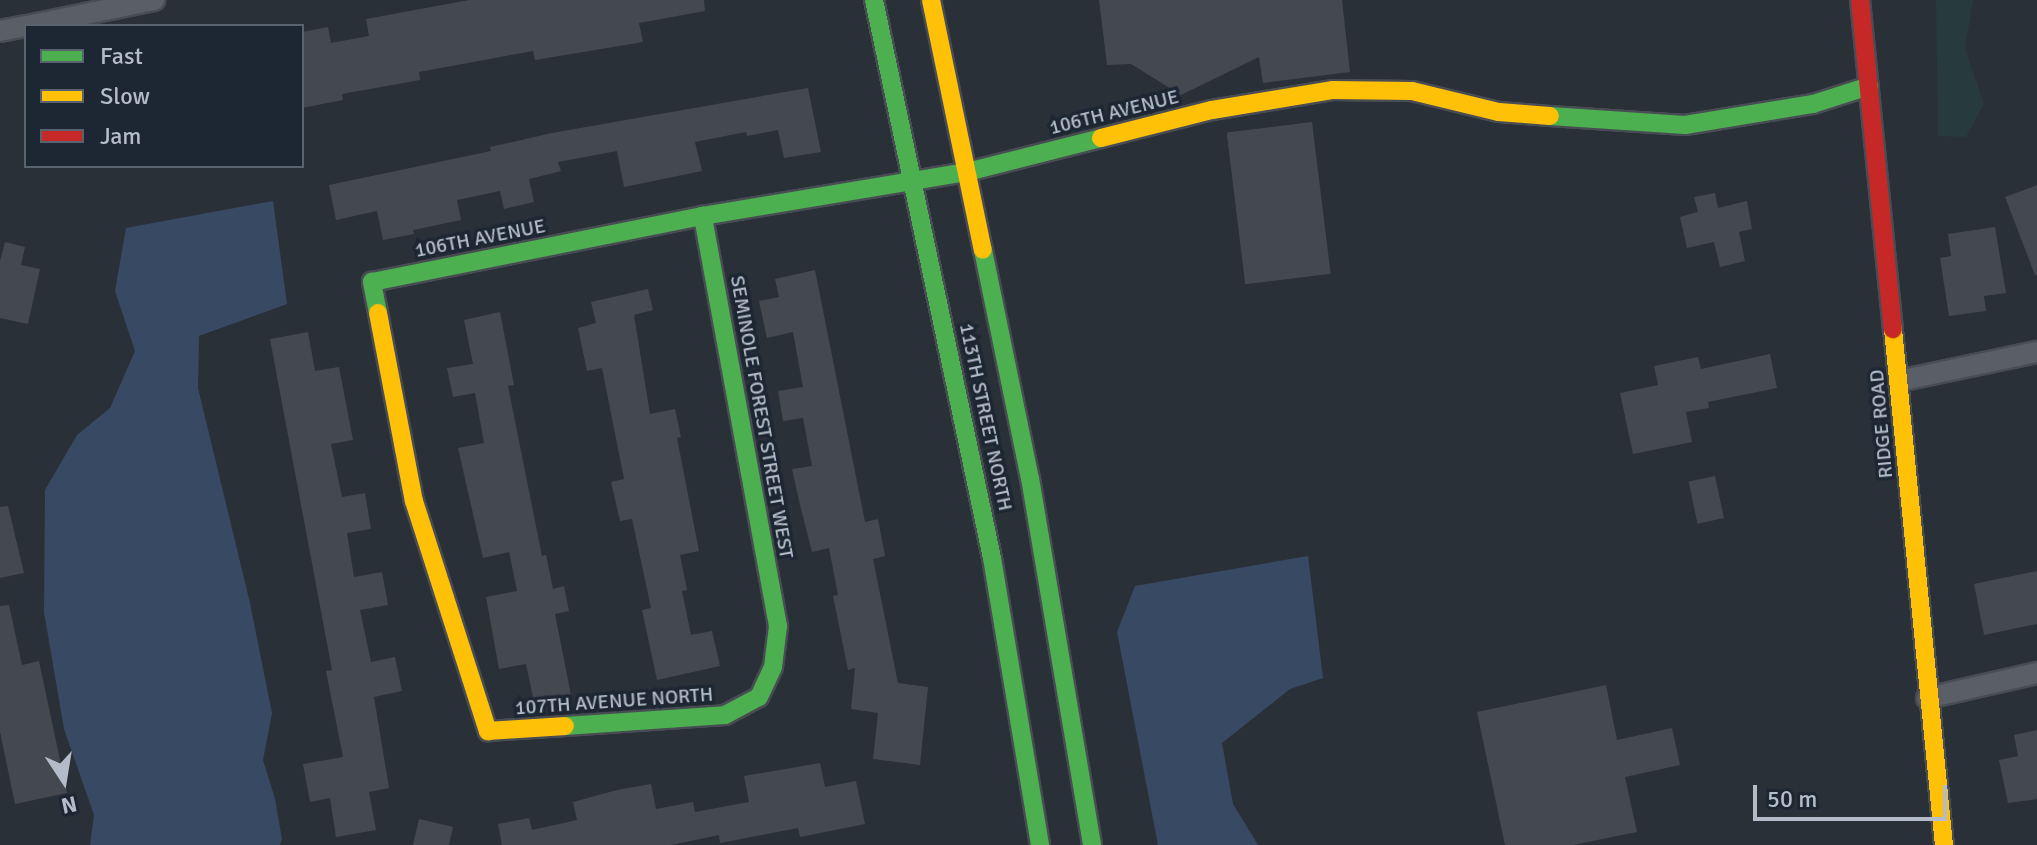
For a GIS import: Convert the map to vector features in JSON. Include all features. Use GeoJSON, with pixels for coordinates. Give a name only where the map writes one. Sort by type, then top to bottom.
{"type":"FeatureCollection","features":[{"type":"Feature","properties":{"kind":"street"},"geometry":{"type":"LineString","coordinates":[[36,24],[154,0]]}},
{"type":"Feature","properties":{"kind":"street","name":"113TH STREET NORTH"},"geometry":{"type":"LineString","coordinates":[[874,0],[992,558],[1040,845]]}},
{"type":"Feature","properties":{"kind":"street","name":"113TH STREET NORTH"},"geometry":{"type":"LineString","coordinates":[[931,0],[1030,478],[1092,845]]}},
{"type":"Feature","properties":{"kind":"street","name":"RIDGE ROAD"},"geometry":{"type":"LineString","coordinates":[[1860,0],[1944,845]]}},
{"type":"Feature","properties":{"kind":"street"},"geometry":{"type":"LineString","coordinates":[[0,31],[24,26]]}},
{"type":"Feature","properties":{"kind":"street","name":"106TH AVENUE"},"geometry":{"type":"LineString","coordinates":[[488,731],[414,501],[372,282],[703,216],[967,172],[1212,110],[1333,90],[1412,91],[1499,112],[1685,125],[1813,104],[1869,86]]}},
{"type":"Feature","properties":{"kind":"street","name":"SEMINOLE FOREST STREET WEST"},"geometry":{"type":"LineString","coordinates":[[703,216],[778,626]]}},
{"type":"Feature","properties":{"kind":"street"},"geometry":{"type":"LineString","coordinates":[[1899,381],[2037,352]]}},
{"type":"Feature","properties":{"kind":"street","name":"107TH AVENUE NORTH"},"geometry":{"type":"LineString","coordinates":[[488,731],[725,715],[759,697],[773,667],[778,626]]}},
{"type":"Feature","properties":{"kind":"street"},"geometry":{"type":"LineString","coordinates":[[1927,698],[2037,673]]}},
{"type":"Feature","properties":{"kind":"green space"},"geometry":{"type":"Polygon","coordinates":[[[1936,0],[1973,0],[1965,49],[1984,104],[1966,137],[1938,136],[1936,0]]]}},
{"type":"Feature","properties":{"kind":"water"},"geometry":{"type":"Polygon","coordinates":[[[273,201],[287,304],[199,336],[198,388],[250,603],[272,713],[263,760],[275,799],[282,839],[280,845],[90,845],[94,815],[64,729],[44,612],[45,490],[77,435],[110,408],[135,351],[115,291],[126,228],[273,201]]]}},
{"type":"Feature","properties":{"kind":"water"},"geometry":{"type":"Polygon","coordinates":[[[1308,556],[1323,678],[1290,689],[1222,743],[1233,804],[1258,845],[1158,845],[1117,632],[1135,586],[1308,556]]]}},
{"type":"Feature","properties":{"kind":"building"},"geometry":{"type":"Polygon","coordinates":[[[469,0],[704,0],[705,11],[639,23],[643,42],[535,60],[533,51],[419,72],[420,80],[342,94],[343,100],[304,108],[304,32],[328,27],[331,43],[369,36],[366,19],[469,0]]]}},
{"type":"Feature","properties":{"kind":"building"},"geometry":{"type":"Polygon","coordinates":[[[1099,0],[1342,0],[1350,72],[1263,83],[1259,57],[1181,95],[1131,64],[1107,65],[1099,0]]]}},
{"type":"Feature","properties":{"kind":"building"},"geometry":{"type":"Polygon","coordinates":[[[808,88],[821,152],[784,158],[778,130],[747,136],[746,132],[695,142],[702,171],[624,187],[617,151],[558,162],[561,171],[529,179],[534,202],[504,209],[500,191],[457,200],[461,220],[413,230],[414,234],[383,240],[377,211],[336,220],[329,185],[491,151],[490,147],[552,133],[808,88]]]}},
{"type":"Feature","properties":{"kind":"building"},"geometry":{"type":"Polygon","coordinates":[[[1312,122],[1331,274],[1245,284],[1227,132],[1312,122]]]}},
{"type":"Feature","properties":{"kind":"building"},"geometry":{"type":"Polygon","coordinates":[[[2037,185],[2037,275],[2035,275],[2005,197],[2037,185]]]}},
{"type":"Feature","properties":{"kind":"building"},"geometry":{"type":"Polygon","coordinates":[[[1715,193],[1718,208],[1747,201],[1752,229],[1739,232],[1745,261],[1720,267],[1714,242],[1687,248],[1680,217],[1698,212],[1694,197],[1715,193]]]}},
{"type":"Feature","properties":{"kind":"building"},"geometry":{"type":"Polygon","coordinates":[[[1995,227],[2006,293],[1984,296],[1986,311],[1949,316],[1940,258],[1951,256],[1948,234],[1995,227]]]}},
{"type":"Feature","properties":{"kind":"building"},"geometry":{"type":"Polygon","coordinates":[[[5,242],[25,247],[21,265],[40,269],[28,324],[0,318],[0,261],[5,242]]]}},
{"type":"Feature","properties":{"kind":"building"},"geometry":{"type":"Polygon","coordinates":[[[815,270],[865,522],[878,519],[885,556],[873,559],[898,683],[928,687],[920,765],[873,759],[878,713],[851,709],[855,668],[848,670],[833,596],[838,595],[829,548],[812,552],[792,469],[812,466],[803,418],[783,421],[778,391],[803,387],[793,332],[767,338],[759,301],[779,297],[775,279],[815,270]]]}},
{"type":"Feature","properties":{"kind":"building"},"geometry":{"type":"Polygon","coordinates":[[[648,289],[653,310],[634,315],[650,414],[675,409],[681,437],[677,438],[699,551],[680,555],[687,590],[682,591],[691,635],[712,631],[720,666],[657,680],[642,610],[651,608],[632,519],[620,521],[611,482],[624,479],[602,368],[587,371],[578,328],[596,323],[591,302],[648,289]]]}},
{"type":"Feature","properties":{"kind":"building"},"geometry":{"type":"Polygon","coordinates":[[[500,312],[514,385],[508,386],[542,556],[546,555],[553,589],[564,586],[569,611],[555,614],[571,695],[534,702],[526,664],[499,669],[486,597],[517,591],[509,552],[483,558],[458,448],[484,443],[475,393],[453,397],[447,368],[473,364],[464,320],[500,312]]]}},
{"type":"Feature","properties":{"kind":"building"},"geometry":{"type":"Polygon","coordinates":[[[308,332],[315,371],[339,367],[353,440],[331,444],[342,497],[365,493],[371,529],[347,533],[354,577],[382,572],[388,605],[360,610],[371,662],[395,657],[402,691],[374,697],[389,788],[369,792],[376,830],[336,837],[330,798],[310,802],[303,764],[343,757],[326,671],[332,670],[270,339],[308,332]]]}},
{"type":"Feature","properties":{"kind":"building"},"geometry":{"type":"Polygon","coordinates":[[[1770,354],[1777,388],[1708,402],[1709,408],[1686,412],[1692,442],[1633,454],[1620,393],[1658,385],[1654,366],[1698,357],[1701,369],[1770,354]]]}},
{"type":"Feature","properties":{"kind":"building"},"geometry":{"type":"Polygon","coordinates":[[[1715,476],[1724,518],[1698,524],[1689,482],[1715,476]]]}},
{"type":"Feature","properties":{"kind":"building"},"geometry":{"type":"Polygon","coordinates":[[[8,506],[24,573],[0,578],[0,507],[8,506]]]}},
{"type":"Feature","properties":{"kind":"building"},"geometry":{"type":"Polygon","coordinates":[[[2037,571],[2037,624],[1984,635],[1974,584],[2037,571]]]}},
{"type":"Feature","properties":{"kind":"building"},"geometry":{"type":"Polygon","coordinates":[[[9,605],[22,665],[39,661],[67,793],[15,804],[0,732],[0,606],[9,605]]]}},
{"type":"Feature","properties":{"kind":"building"},"geometry":{"type":"Polygon","coordinates":[[[1606,685],[1617,740],[1672,728],[1680,765],[1625,777],[1637,832],[1573,845],[1505,845],[1477,712],[1606,685]]]}},
{"type":"Feature","properties":{"kind":"building"},"geometry":{"type":"Polygon","coordinates":[[[2037,730],[2037,799],[2008,803],[1999,760],[2018,756],[2014,735],[2037,730]]]}},
{"type":"Feature","properties":{"kind":"building"},"geometry":{"type":"Polygon","coordinates":[[[820,763],[825,787],[856,781],[865,824],[800,837],[798,828],[720,843],[719,835],[671,845],[502,845],[498,824],[529,818],[532,830],[577,820],[573,802],[617,790],[651,784],[656,809],[693,802],[695,812],[749,802],[744,776],[820,763]]]}},
{"type":"Feature","properties":{"kind":"building"},"geometry":{"type":"Polygon","coordinates":[[[419,819],[453,827],[449,845],[413,845],[419,819]]]}},
{"type":"Feature","properties":{"kind":"traffic: fast"},"geometry":{"type":"LineString","coordinates":[[874,0],[992,558],[1040,845]]}},
{"type":"Feature","properties":{"kind":"traffic: fast"},"geometry":{"type":"LineString","coordinates":[[1550,116],[1685,125],[1813,104],[1869,86]]}},
{"type":"Feature","properties":{"kind":"traffic: fast"},"geometry":{"type":"LineString","coordinates":[[378,313],[372,282],[703,216],[967,172],[1101,138]]}},
{"type":"Feature","properties":{"kind":"traffic: fast"},"geometry":{"type":"LineString","coordinates":[[565,726],[725,715],[759,697],[773,667],[778,626],[703,216]]}},
{"type":"Feature","properties":{"kind":"traffic: fast"},"geometry":{"type":"LineString","coordinates":[[983,250],[1030,478],[1092,845]]}},
{"type":"Feature","properties":{"kind":"traffic: slow"},"geometry":{"type":"LineString","coordinates":[[931,0],[983,250]]}},
{"type":"Feature","properties":{"kind":"traffic: slow"},"geometry":{"type":"LineString","coordinates":[[1101,138],[1212,110],[1333,90],[1412,91],[1499,112],[1550,116]]}},
{"type":"Feature","properties":{"kind":"traffic: slow"},"geometry":{"type":"LineString","coordinates":[[378,313],[414,501],[488,731],[565,726]]}},
{"type":"Feature","properties":{"kind":"traffic: slow"},"geometry":{"type":"LineString","coordinates":[[1893,329],[1944,845]]}},
{"type":"Feature","properties":{"kind":"traffic: jam"},"geometry":{"type":"LineString","coordinates":[[1860,0],[1893,329]]}}]}
